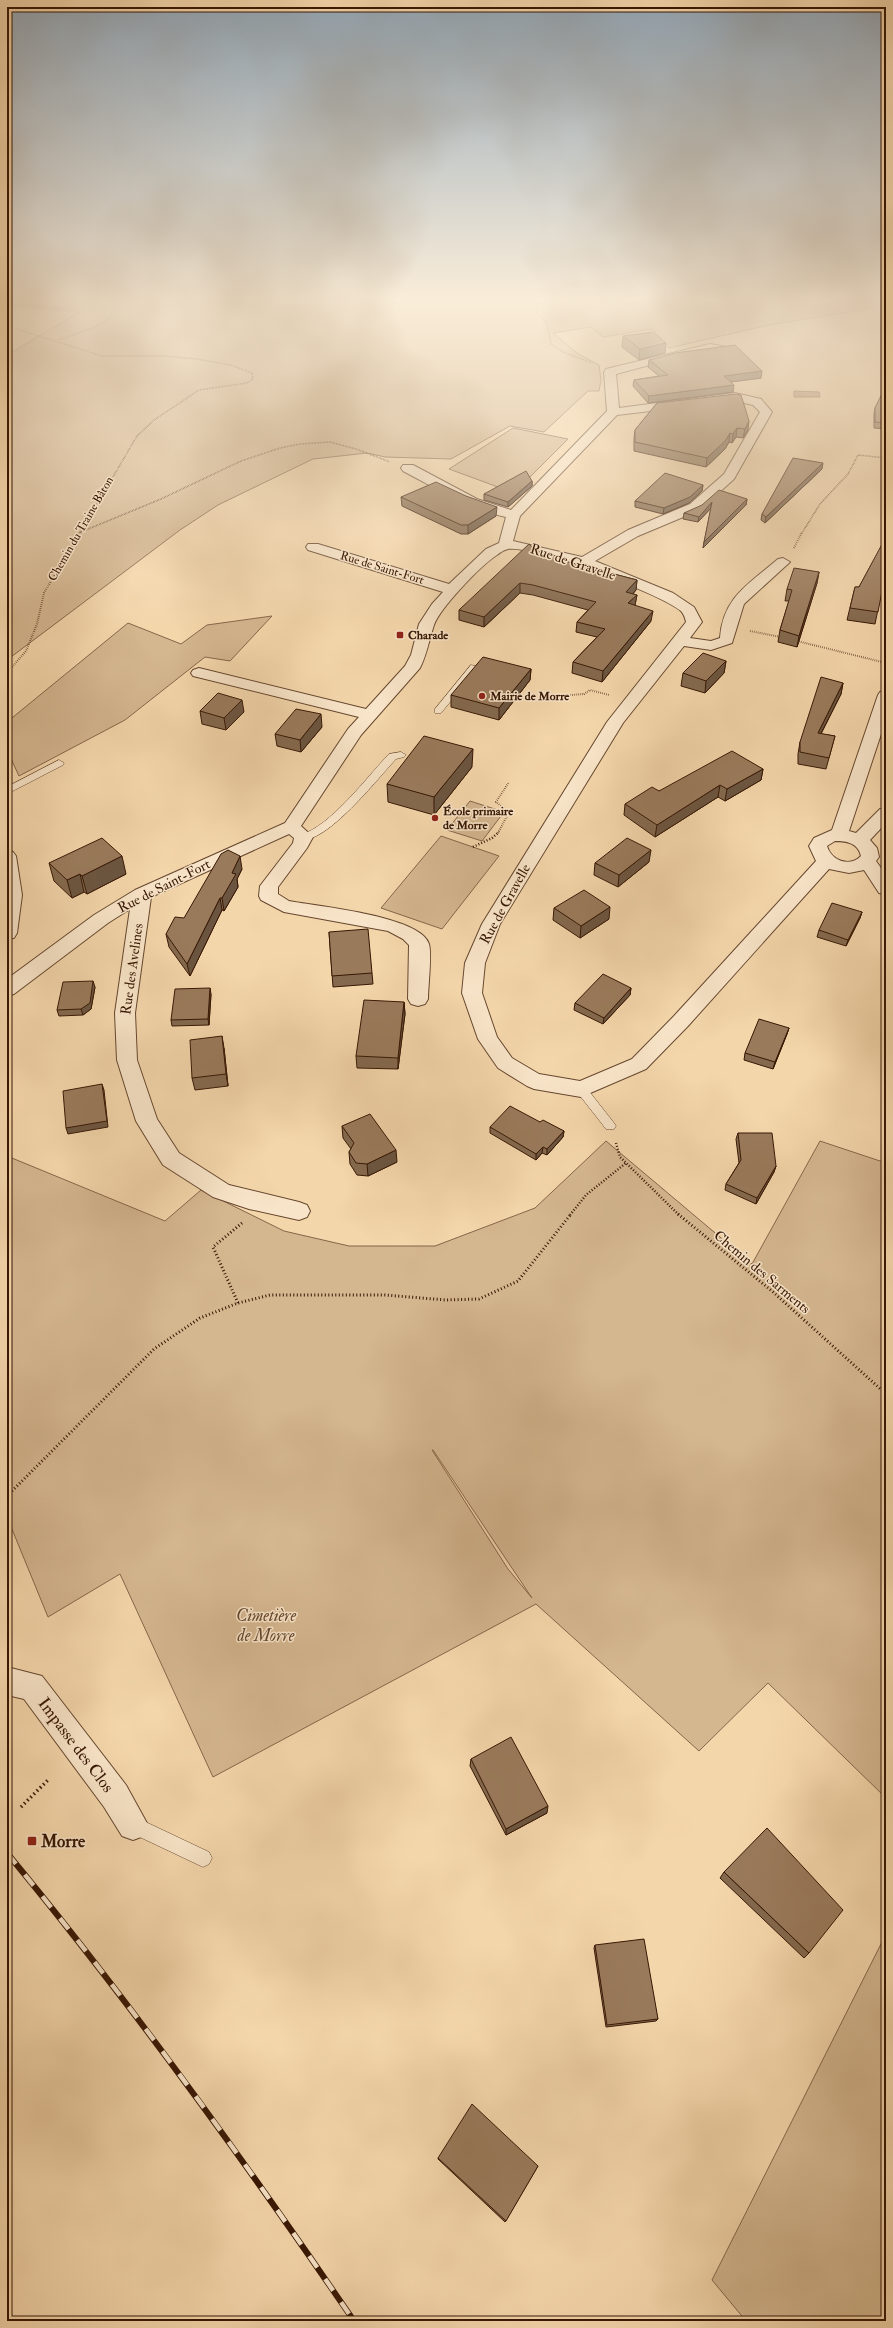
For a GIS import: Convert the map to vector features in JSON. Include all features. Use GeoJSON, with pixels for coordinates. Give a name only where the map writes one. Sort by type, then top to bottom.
{"type":"FeatureCollection","features":[{"type":"Feature","properties":{"kind":"street"},"geometry":{"type":"LineString","coordinates":[[612,407],[613,412]]}},
{"type":"Feature","properties":{"kind":"street"},"geometry":{"type":"LineString","coordinates":[[504,545],[514,515],[613,412],[657,407]]}},
{"type":"Feature","properties":{"kind":"street"},"geometry":{"type":"LineString","coordinates":[[584,562],[633,533],[695,507],[729,476],[766,412],[761,407]]}},
{"type":"Feature","properties":{"kind":"street"},"geometry":{"type":"LineString","coordinates":[[408,468],[441,485],[464,500],[496,512],[514,515]]}},
{"type":"Feature","properties":{"kind":"street","name":"Rue de Gravelle"},"geometry":{"type":"LineString","coordinates":[[504,545],[534,548],[584,562],[668,596],[689,610],[694,622],[681,641],[633,695],[615,722],[491,924],[475,962],[472,993],[488,1039],[505,1063],[534,1081],[581,1089]]}},
{"type":"Feature","properties":{"kind":"street","name":"Rue de Saint-Fort"},"geometry":{"type":"LineString","coordinates":[[7,989],[101,919],[142,894],[297,832],[318,789],[354,732],[368,714],[412,668],[419,655],[427,624],[437,607],[452,590],[491,552],[504,545]]}},
{"type":"Feature","properties":{"kind":"street","name":"Rue de Saint-Fort"},"geometry":{"type":"LineString","coordinates":[[313,547],[452,590]]}},
{"type":"Feature","properties":{"kind":"street"},"geometry":{"type":"LineString","coordinates":[[681,641],[708,646],[720,645],[727,640],[728,627],[737,602],[782,562]]}},
{"type":"Feature","properties":{"kind":"street"},"geometry":{"type":"LineString","coordinates":[[199,673],[368,714]]}},
{"type":"Feature","properties":{"kind":"street"},"geometry":{"type":"LineString","coordinates":[[839,835],[886,695]]}},
{"type":"Feature","properties":{"kind":"street"},"geometry":{"type":"LineString","coordinates":[[859,840],[886,813]]}},
{"type":"Feature","properties":{"kind":"street","name":"Rue de Saint-Fort"},"geometry":{"type":"LineString","coordinates":[[297,832],[301,844],[269,886],[268,896],[284,906],[393,926],[410,934],[419,944],[418,999]]}},
{"type":"Feature","properties":{"kind":"street"},"geometry":{"type":"LineString","coordinates":[[839,835],[859,840],[868,848],[870,857],[867,861],[856,867],[833,864],[821,856],[818,846],[825,838],[839,835]]}},
{"type":"Feature","properties":{"kind":"street"},"geometry":{"type":"LineString","coordinates":[[7,856],[14,894],[11,921],[7,933]]}},
{"type":"Feature","properties":{"kind":"street"},"geometry":{"type":"LineString","coordinates":[[867,861],[886,889]]}},
{"type":"Feature","properties":{"kind":"street"},"geometry":{"type":"LineString","coordinates":[[581,1089],[639,1064],[797,894],[833,864]]}},
{"type":"Feature","properties":{"kind":"street","name":"Rue des Avelines"},"geometry":{"type":"LineString","coordinates":[[142,894],[125,1013],[127,1060],[147,1121],[171,1159],[221,1191],[265,1204],[299,1211]]}},
{"type":"Feature","properties":{"kind":"street","name":"Impasse des Clos"},"geometry":{"type":"LineString","coordinates":[[7,1681],[32,1686],[115,1796],[133,1826]]}},
{"type":"Feature","properties":{"kind":"lane"},"geometry":{"type":"LineString","coordinates":[[438,711],[474,667]]}},
{"type":"Feature","properties":{"kind":"lane"},"geometry":{"type":"LineString","coordinates":[[297,832],[315,834],[328,825],[393,756],[401,755]]}},
{"type":"Feature","properties":{"kind":"lane"},"geometry":{"type":"LineString","coordinates":[[7,791],[59,763]]}},
{"type":"Feature","properties":{"kind":"lane"},"geometry":{"type":"LineString","coordinates":[[581,1089],[610,1126]]}},
{"type":"Feature","properties":{"kind":"lane"},"geometry":{"type":"LineString","coordinates":[[133,1826],[203,1858]]}},
{"type":"Feature","properties":{"kind":"path","name":"Chemin du Traine Bâton"},"geometry":{"type":"LineString","coordinates":[[7,673],[26,651],[37,624],[44,594],[137,436],[154,420],[174,407]]}},
{"type":"Feature","properties":{"kind":"path"},"geometry":{"type":"LineString","coordinates":[[80,532],[102,526],[118,516],[165,497],[253,456],[296,445],[321,442],[354,447],[408,468]]}},
{"type":"Feature","properties":{"kind":"path"},"geometry":{"type":"LineString","coordinates":[[782,562],[793,551],[807,520],[826,497],[848,477],[854,468],[858,455],[886,458]]}},
{"type":"Feature","properties":{"kind":"path"},"geometry":{"type":"LineString","coordinates":[[728,627],[787,638]]}},
{"type":"Feature","properties":{"kind":"path"},"geometry":{"type":"LineString","coordinates":[[794,640],[886,663]]}},
{"type":"Feature","properties":{"kind":"path"},"geometry":{"type":"LineString","coordinates":[[558,696],[584,694],[590,690],[616,696]]}},
{"type":"Feature","properties":{"kind":"path"},"geometry":{"type":"LineString","coordinates":[[472,847],[489,840],[501,831],[509,812],[496,802],[509,782]]}},
{"type":"Feature","properties":{"kind":"path","name":"Chemin des Sarments"},"geometry":{"type":"LineString","coordinates":[[610,1126],[620,1157],[681,1217],[773,1292],[886,1394]]}},
{"type":"Feature","properties":{"kind":"path"},"geometry":{"type":"LineString","coordinates":[[7,1496],[154,1348],[200,1318],[238,1304],[270,1295],[385,1295],[446,1300],[479,1299],[518,1281],[586,1195],[626,1162]]}},
{"type":"Feature","properties":{"kind":"path"},"geometry":{"type":"LineString","coordinates":[[238,1304],[213,1247],[265,1204]]}},
{"type":"Feature","properties":{"kind":"path"},"geometry":{"type":"LineString","coordinates":[[21,1807],[48,1780]]}},
{"type":"Feature","properties":{"kind":"green space"},"geometry":{"type":"Polygon","coordinates":[[[7,407],[571,407],[544,432],[510,426],[451,459],[385,457],[367,453],[313,459],[218,505],[180,530],[7,660],[7,407]]]}},
{"type":"Feature","properties":{"kind":"green space"},"geometry":{"type":"Polygon","coordinates":[[[513,428],[568,439],[514,493],[449,469],[513,428]]]}},
{"type":"Feature","properties":{"kind":"green space"},"geometry":{"type":"Polygon","coordinates":[[[272,616],[230,661],[205,657],[125,720],[19,776],[7,750],[7,722],[128,623],[181,644],[207,625],[272,616]]]}},
{"type":"Feature","properties":{"kind":"green space"},"geometry":{"type":"Polygon","coordinates":[[[470,801],[504,812],[482,841],[447,830],[470,801]]]}},
{"type":"Feature","properties":{"kind":"green space"},"geometry":{"type":"Polygon","coordinates":[[[441,836],[499,856],[442,929],[381,908],[441,836]]]}},
{"type":"Feature","properties":{"kind":"green space","name":"Cimetière de Morre"},"geometry":{"type":"Polygon","coordinates":[[[606,1141],[752,1264],[820,1141],[886,1163],[886,1798],[768,1683],[699,1751],[536,1604],[213,1777],[120,1574],[48,1617],[7,1517],[7,1156],[165,1221],[201,1190],[284,1231],[349,1246],[435,1246],[535,1208],[606,1141]],[[433,1450],[508,1569],[532,1598],[433,1450]]]}},
{"type":"Feature","properties":{"kind":"green space"},"geometry":{"type":"Polygon","coordinates":[[[886,1934],[886,2321],[746,2321],[712,2280],[886,1934]]]}},
{"type":"Feature","properties":{"kind":"building"},"geometry":{"type":"Polygon","coordinates":[[[654,407],[745,407],[749,421],[745,429],[737,428],[733,434],[730,433],[726,440],[707,458],[635,442],[635,430],[654,407]]]}},
{"type":"Feature","properties":{"kind":"building"},"geometry":{"type":"Polygon","coordinates":[[[876,407],[886,407],[886,423],[875,422],[876,407]]]}},
{"type":"Feature","properties":{"kind":"building"},"geometry":{"type":"Polygon","coordinates":[[[793,458],[823,463],[766,517],[762,514],[793,458]]]}},
{"type":"Feature","properties":{"kind":"building"},"geometry":{"type":"Polygon","coordinates":[[[526,471],[532,481],[508,502],[484,494],[526,471]]]}},
{"type":"Feature","properties":{"kind":"building"},"geometry":{"type":"Polygon","coordinates":[[[665,473],[703,485],[690,497],[664,508],[635,501],[665,473]]]}},
{"type":"Feature","properties":{"kind":"building"},"geometry":{"type":"Polygon","coordinates":[[[436,482],[466,496],[497,507],[468,525],[461,525],[401,497],[436,482]]]}},
{"type":"Feature","properties":{"kind":"building"},"geometry":{"type":"Polygon","coordinates":[[[719,490],[747,499],[704,542],[712,502],[699,517],[684,513],[702,505],[719,490]]]}},
{"type":"Feature","properties":{"kind":"building"},"geometry":{"type":"Polygon","coordinates":[[[886,537],[886,570],[878,612],[850,608],[855,587],[859,587],[886,537]]]}},
{"type":"Feature","properties":{"kind":"building"},"geometry":{"type":"Polygon","coordinates":[[[529,544],[535,550],[567,559],[565,561],[637,580],[626,592],[637,595],[628,603],[653,611],[603,671],[573,662],[605,629],[577,622],[596,602],[533,585],[520,583],[484,617],[459,610],[529,544]]]}},
{"type":"Feature","properties":{"kind":"building"},"geometry":{"type":"Polygon","coordinates":[[[794,568],[819,572],[799,636],[780,630],[792,590],[787,589],[794,568]]]}},
{"type":"Feature","properties":{"kind":"building"},"geometry":{"type":"Polygon","coordinates":[[[703,653],[726,661],[706,681],[683,673],[703,653]]]}},
{"type":"Feature","properties":{"kind":"building"},"geometry":{"type":"Polygon","coordinates":[[[483,657],[531,669],[499,708],[451,695],[483,657]]]}},
{"type":"Feature","properties":{"kind":"building"},"geometry":{"type":"Polygon","coordinates":[[[821,677],[843,683],[818,733],[835,736],[829,758],[800,752],[800,742],[821,677]]]}},
{"type":"Feature","properties":{"kind":"building"},"geometry":{"type":"Polygon","coordinates":[[[218,693],[242,700],[224,718],[200,711],[218,693]]]}},
{"type":"Feature","properties":{"kind":"building"},"geometry":{"type":"Polygon","coordinates":[[[296,709],[321,714],[300,740],[275,734],[296,709]]]}},
{"type":"Feature","properties":{"kind":"building"},"geometry":{"type":"Polygon","coordinates":[[[424,736],[473,749],[434,797],[387,784],[424,736]]]}},
{"type":"Feature","properties":{"kind":"building"},"geometry":{"type":"Polygon","coordinates":[[[732,751],[763,769],[727,789],[720,785],[657,825],[625,804],[652,787],[659,791],[732,751]]]}},
{"type":"Feature","properties":{"kind":"building"},"geometry":{"type":"Polygon","coordinates":[[[102,838],[122,856],[82,876],[80,874],[67,880],[49,863],[102,838]]]}},
{"type":"Feature","properties":{"kind":"building"},"geometry":{"type":"Polygon","coordinates":[[[627,838],[651,850],[619,875],[595,863],[627,838]]]}},
{"type":"Feature","properties":{"kind":"building"},"geometry":{"type":"Polygon","coordinates":[[[228,850],[240,856],[232,873],[236,874],[222,898],[220,898],[187,964],[166,934],[175,917],[184,918],[221,854],[228,850]]]}},
{"type":"Feature","properties":{"kind":"building"},"geometry":{"type":"Polygon","coordinates":[[[584,890],[610,907],[581,926],[554,908],[584,890]]]}},
{"type":"Feature","properties":{"kind":"building"},"geometry":{"type":"Polygon","coordinates":[[[832,903],[862,912],[848,940],[819,930],[832,903]]]}},
{"type":"Feature","properties":{"kind":"building"},"geometry":{"type":"Polygon","coordinates":[[[368,929],[372,973],[332,976],[329,932],[368,929]]]}},
{"type":"Feature","properties":{"kind":"building"},"geometry":{"type":"Polygon","coordinates":[[[603,974],[631,988],[604,1018],[575,1003],[603,974]]]}},
{"type":"Feature","properties":{"kind":"building"},"geometry":{"type":"Polygon","coordinates":[[[93,981],[90,1003],[81,1009],[57,1010],[63,982],[93,981]]]}},
{"type":"Feature","properties":{"kind":"building"},"geometry":{"type":"Polygon","coordinates":[[[210,988],[208,1019],[171,1020],[175,989],[210,988]]]}},
{"type":"Feature","properties":{"kind":"building"},"geometry":{"type":"Polygon","coordinates":[[[364,1000],[404,1002],[398,1058],[356,1056],[364,1000]]]}},
{"type":"Feature","properties":{"kind":"building"},"geometry":{"type":"Polygon","coordinates":[[[759,1019],[789,1028],[775,1062],[745,1053],[759,1019]]]}},
{"type":"Feature","properties":{"kind":"building"},"geometry":{"type":"Polygon","coordinates":[[[222,1036],[226,1074],[192,1078],[190,1040],[222,1036]]]}},
{"type":"Feature","properties":{"kind":"building"},"geometry":{"type":"Polygon","coordinates":[[[102,1084],[107,1121],[66,1128],[63,1091],[102,1084]]]}},
{"type":"Feature","properties":{"kind":"building"},"geometry":{"type":"Polygon","coordinates":[[[510,1106],[540,1122],[543,1120],[564,1131],[547,1149],[543,1147],[536,1154],[490,1127],[510,1106]]]}},
{"type":"Feature","properties":{"kind":"building"},"geometry":{"type":"Polygon","coordinates":[[[370,1114],[396,1150],[367,1164],[356,1163],[349,1152],[354,1143],[342,1126],[370,1114]]]}},
{"type":"Feature","properties":{"kind":"building"},"geometry":{"type":"Polygon","coordinates":[[[738,1133],[772,1133],[776,1166],[757,1198],[726,1184],[741,1160],[738,1133]]]}},
{"type":"Feature","properties":{"kind":"building"},"geometry":{"type":"Polygon","coordinates":[[[511,1737],[548,1806],[506,1829],[471,1759],[511,1737]]]}},
{"type":"Feature","properties":{"kind":"building"},"geometry":{"type":"Polygon","coordinates":[[[767,1828],[843,1910],[809,1953],[724,1872],[767,1828]]]}},
{"type":"Feature","properties":{"kind":"building"},"geometry":{"type":"Polygon","coordinates":[[[644,1939],[658,2019],[607,2025],[595,1945],[644,1939]]]}},
{"type":"Feature","properties":{"kind":"building"},"geometry":{"type":"Polygon","coordinates":[[[472,2104],[538,2166],[506,2221],[438,2158],[472,2104]]]}},
{"type":"Feature","properties":{"kind":"railway"},"geometry":{"type":"LineString","coordinates":[[7,1853],[98,1967],[186,2083],[271,2201],[354,2321]]}},
{"type":"Feature","properties":{"kind":"place","name":"Charade"},"geometry":{"type":"Point","coordinates":[400,635]}},
{"type":"Feature","properties":{"kind":"place","name":"Mairie de Morre"},"geometry":{"type":"Point","coordinates":[482,696]}},
{"type":"Feature","properties":{"kind":"place","name":"École primaire de Morre"},"geometry":{"type":"Point","coordinates":[435,818]}},
{"type":"Feature","properties":{"kind":"place","name":"Morre"},"geometry":{"type":"Point","coordinates":[32,1841]}}]}
